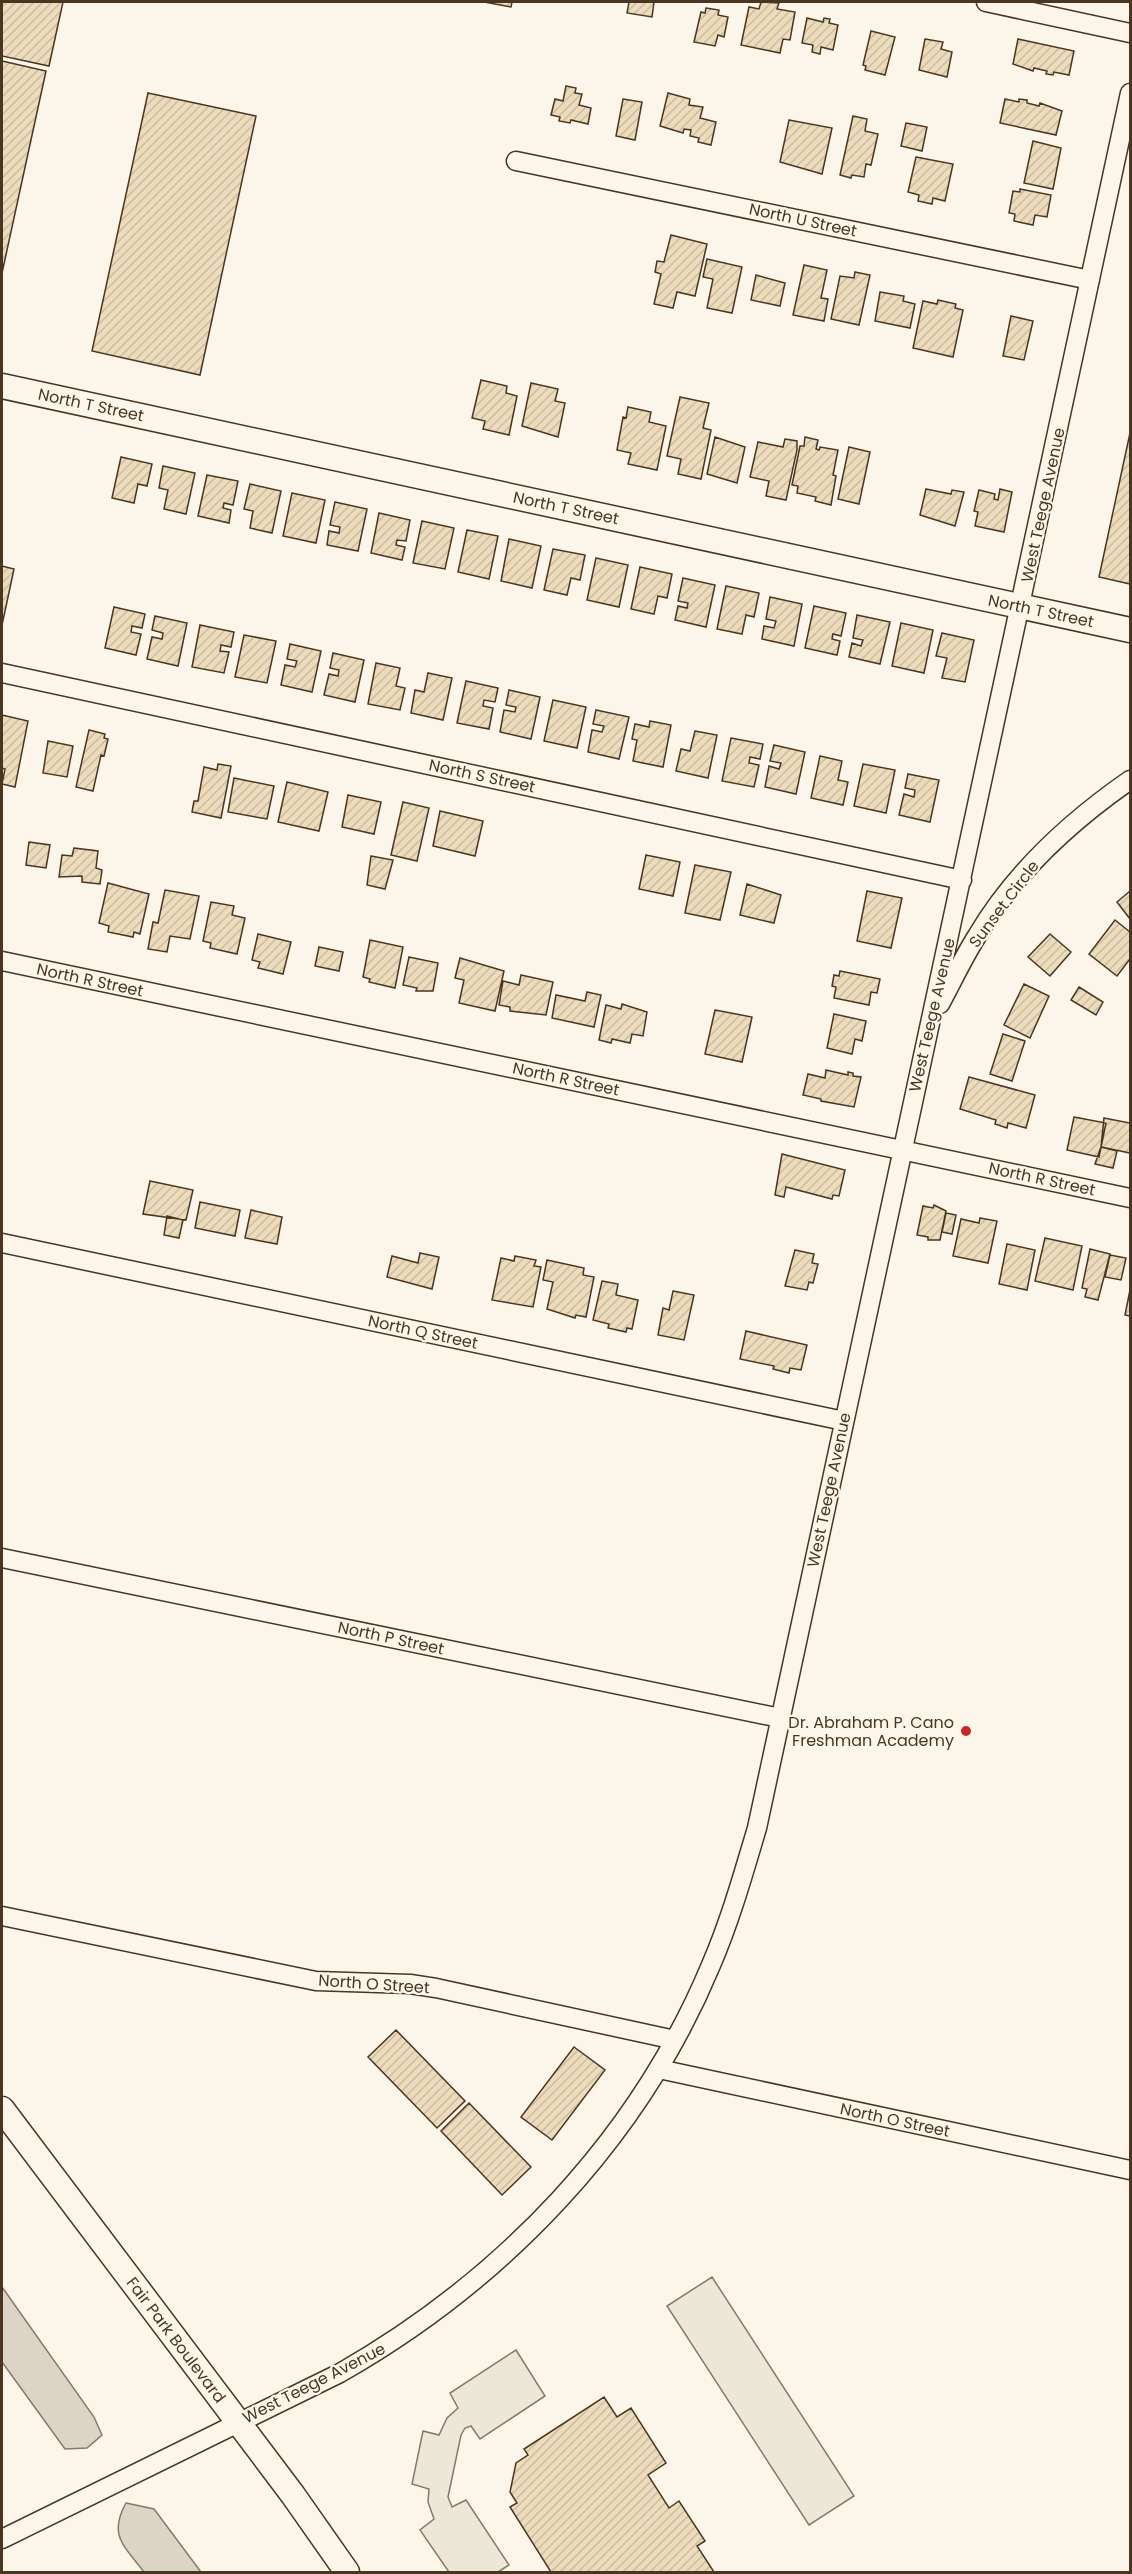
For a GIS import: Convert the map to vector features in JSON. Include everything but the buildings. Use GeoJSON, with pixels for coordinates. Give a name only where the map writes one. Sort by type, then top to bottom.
{"type":"FeatureCollection","features":[{"type":"Feature","properties":{"kind":"street"},"geometry":{"type":"LineString","coordinates":[[986,2],[1131,33]]}},
{"type":"Feature","properties":{"kind":"street","name":"West Teege Avenue"},"geometry":{"type":"LineString","coordinates":[[2,2539],[340,2373],[386,2347],[455,2298],[544,2217],[599,2154],[659,2069],[711,1966],[737,1899],[757,1828],[1131,93]]}},
{"type":"Feature","properties":{"kind":"street","name":"North U Street"},"geometry":{"type":"LineString","coordinates":[[516,161],[1090,280]]}},
{"type":"Feature","properties":{"kind":"street","name":"North T Street"},"geometry":{"type":"LineString","coordinates":[[2,386],[1131,630]]}},
{"type":"Feature","properties":{"kind":"street","name":"North S Street"},"geometry":{"type":"LineString","coordinates":[[2,673],[962,880]]}},
{"type":"Feature","properties":{"kind":"street","name":"Sunset Circle"},"geometry":{"type":"LineString","coordinates":[[929,1024],[978,934],[1021,876],[1046,849],[1100,801],[1131,780]]}},
{"type":"Feature","properties":{"kind":"street","name":"North R Street"},"geometry":{"type":"LineString","coordinates":[[2,962],[1131,1198]]}},
{"type":"Feature","properties":{"kind":"street","name":"North Q Street"},"geometry":{"type":"LineString","coordinates":[[2,1243],[844,1421]]}},
{"type":"Feature","properties":{"kind":"street","name":"North P Street"},"geometry":{"type":"LineString","coordinates":[[2,1558],[780,1718]]}},
{"type":"Feature","properties":{"kind":"street","name":"North O Street"},"geometry":{"type":"LineString","coordinates":[[2,1916],[316,1981],[410,1984],[436,1988],[675,2040]]}},
{"type":"Feature","properties":{"kind":"street","name":"North O Street"},"geometry":{"type":"LineString","coordinates":[[659,2069],[1131,2170]]}},
{"type":"Feature","properties":{"kind":"street","name":"Fair Park Boulevard"},"geometry":{"type":"LineString","coordinates":[[2,2109],[347,2572]]}},
{"type":"Feature","properties":{"kind":"shaded area"},"geometry":{"type":"Polygon","coordinates":[[[712,2277],[854,2496],[809,2525],[667,2306],[712,2277]]]}},
{"type":"Feature","properties":{"kind":"shaded area"},"geometry":{"type":"Polygon","coordinates":[[[2,2287],[94,2417],[102,2435],[87,2448],[65,2449],[2,2362],[2,2287]]]}},
{"type":"Feature","properties":{"kind":"shaded area"},"geometry":{"type":"Polygon","coordinates":[[[516,2350],[545,2396],[480,2439],[471,2426],[465,2428],[461,2435],[448,2497],[452,2507],[466,2500],[509,2565],[498,2572],[449,2572],[420,2530],[434,2519],[428,2502],[429,2489],[412,2484],[423,2431],[439,2435],[447,2418],[458,2408],[450,2393],[516,2350]]]}},
{"type":"Feature","properties":{"kind":"shaded area"},"geometry":{"type":"Polygon","coordinates":[[[126,2503],[154,2509],[201,2572],[144,2572],[121,2540],[118,2524],[126,2503]]]}},
{"type":"Feature","properties":{"kind":"place","name":"Dr. Abraham P. Cano Freshman Academy"},"geometry":{"type":"Point","coordinates":[966,1731]}}]}
